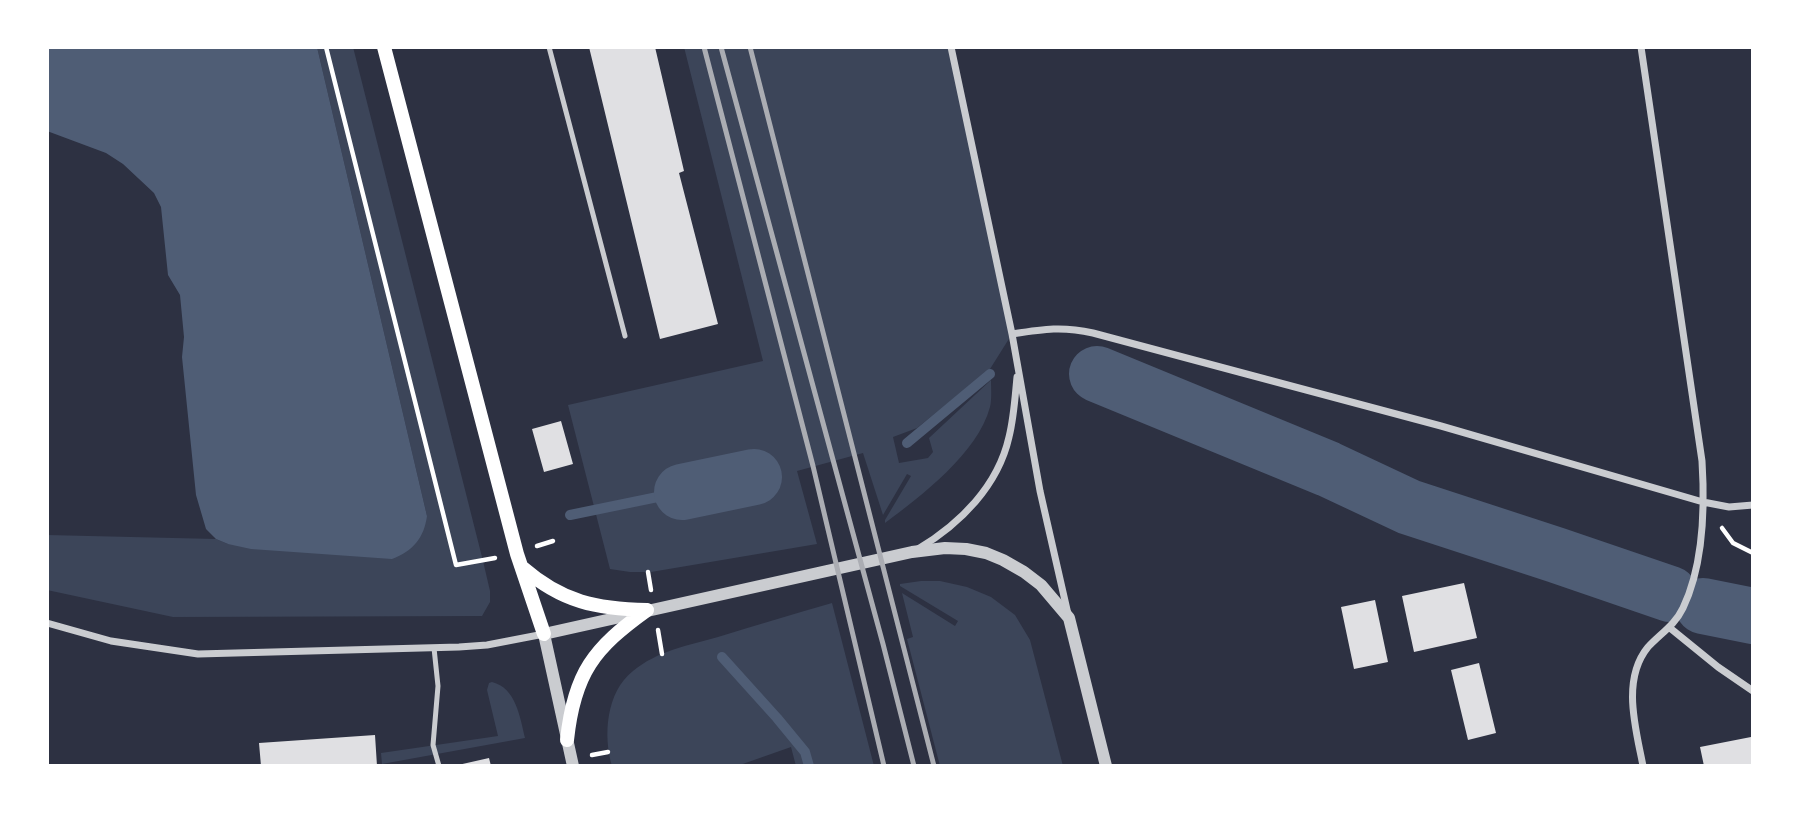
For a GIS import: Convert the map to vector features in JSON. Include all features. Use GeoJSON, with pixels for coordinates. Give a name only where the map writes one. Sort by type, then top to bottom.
{"type":"FeatureCollection","features":[{"type":"Feature","properties":{"kind":"main road"},"geometry":{"type":"LineString","coordinates":[[384,47],[517,554],[544,634]]}},
{"type":"Feature","properties":{"kind":"main road"},"geometry":{"type":"LineString","coordinates":[[522,568],[541,584],[593,605],[648,610]]}},
{"type":"Feature","properties":{"kind":"main road"},"geometry":{"type":"LineString","coordinates":[[567,740],[572,704],[585,671],[600,649],[619,630],[648,610]]}},
{"type":"Feature","properties":{"kind":"street"},"geometry":{"type":"LineString","coordinates":[[951,47],[1012,334],[1040,491],[1106,766]]}},
{"type":"Feature","properties":{"kind":"street"},"geometry":{"type":"LineString","coordinates":[[1641,47],[1702,461],[1703,502],[1701,534],[1693,579],[1683,608],[1670,628],[1643,654],[1634,677],[1633,705],[1643,766]]}},
{"type":"Feature","properties":{"kind":"street"},"geometry":{"type":"LineString","coordinates":[[1012,334],[1050,328],[1071,328],[1094,333],[1428,422],[1703,502],[1729,507],[1753,505]]}},
{"type":"Feature","properties":{"kind":"street"},"geometry":{"type":"LineString","coordinates":[[912,552],[930,542],[965,514],[997,470],[1009,439],[1018,366]]}},
{"type":"Feature","properties":{"kind":"street"},"geometry":{"type":"LineString","coordinates":[[47,623],[111,641],[198,654],[487,645],[912,552],[945,548],[986,553],[1003,560],[1041,586],[1069,618]]}},
{"type":"Feature","properties":{"kind":"street"},"geometry":{"type":"LineString","coordinates":[[1670,628],[1753,691]]}},
{"type":"Feature","properties":{"kind":"street"},"geometry":{"type":"LineString","coordinates":[[544,634],[573,766]]}},
{"type":"Feature","properties":{"kind":"lane"},"geometry":{"type":"LineString","coordinates":[[549,47],[625,336]]}},
{"type":"Feature","properties":{"kind":"lane"},"geometry":{"type":"LineString","coordinates":[[434,648],[438,686],[433,745],[439,766]]}},
{"type":"Feature","properties":{"kind":"path"},"geometry":{"type":"LineString","coordinates":[[326,47],[456,565]]}},
{"type":"Feature","properties":{"kind":"path"},"geometry":{"type":"LineString","coordinates":[[1703,502],[1733,543],[1753,553]]}},
{"type":"Feature","properties":{"kind":"shaded area"},"geometry":{"type":"Polygon","coordinates":[[[47,47],[317,47],[427,516],[420,537],[406,552],[392,559],[251,549],[216,539],[206,529],[196,495],[182,357],[184,337],[180,295],[168,275],[161,207],[154,193],[123,164],[106,153],[47,131],[47,47]]]}},
{"type":"Feature","properties":{"kind":"shaded area"},"geometry":{"type":"Polygon","coordinates":[[[317,47],[353,47],[483,561],[490,602],[482,616],[173,617],[47,590],[47,535],[216,539],[228,544],[427,516],[317,47]]]}},
{"type":"Feature","properties":{"kind":"shaded area"},"geometry":{"type":"Polygon","coordinates":[[[684,47],[948,47],[1012,334],[990,369],[917,428],[893,437],[899,463],[928,458],[933,452],[929,438],[991,380],[990,407],[974,441],[946,472],[885,523],[911,476],[907,474],[883,515],[863,453],[797,471],[817,544],[651,572],[630,572],[610,569],[568,405],[763,361],[684,47]]]}},
{"type":"Feature","properties":{"kind":"shaded area"},"geometry":{"type":"Polygon","coordinates":[[[921,581],[940,581],[967,587],[991,597],[1015,615],[1030,640],[1063,766],[940,766],[907,639],[913,637],[902,593],[955,626],[958,621],[900,586],[921,581]]]}},
{"type":"Feature","properties":{"kind":"shaded area"},"geometry":{"type":"Polygon","coordinates":[[[832,603],[874,766],[796,766],[791,747],[737,766],[612,766],[608,728],[612,702],[624,680],[642,664],[674,650],[832,603]]]}},
{"type":"Feature","properties":{"kind":"shaded area"},"geometry":{"type":"Polygon","coordinates":[[[492,682],[507,690],[512,697],[525,738],[382,764],[381,753],[498,736],[487,690],[492,682]]]}},
{"type":"Feature","properties":{"kind":"building"},"geometry":{"type":"Polygon","coordinates":[[[589,47],[655,47],[684,171],[679,173],[718,324],[660,339],[589,47]]]}},
{"type":"Feature","properties":{"kind":"building"},"geometry":{"type":"Polygon","coordinates":[[[561,421],[573,464],[544,472],[532,429],[561,421]]]}},
{"type":"Feature","properties":{"kind":"building"},"geometry":{"type":"Polygon","coordinates":[[[1464,583],[1477,638],[1414,652],[1402,596],[1464,583]]]}},
{"type":"Feature","properties":{"kind":"building"},"geometry":{"type":"Polygon","coordinates":[[[1375,600],[1388,662],[1354,669],[1341,607],[1375,600]]]}},
{"type":"Feature","properties":{"kind":"building"},"geometry":{"type":"Polygon","coordinates":[[[1479,663],[1496,733],[1468,740],[1451,670],[1479,663]]]}},
{"type":"Feature","properties":{"kind":"building"},"geometry":{"type":"Polygon","coordinates":[[[375,735],[377,766],[261,766],[259,743],[375,735]]]}},
{"type":"Feature","properties":{"kind":"building"},"geometry":{"type":"Polygon","coordinates":[[[1751,737],[1753,766],[1704,766],[1700,747],[1751,737]]]}},
{"type":"Feature","properties":{"kind":"building"},"geometry":{"type":"Polygon","coordinates":[[[489,758],[491,766],[458,765],[489,758]]]}},
{"type":"Feature","properties":{"kind":"waterway"},"geometry":{"type":"LineString","coordinates":[[907,443],[990,374]]}},
{"type":"Feature","properties":{"kind":"waterway"},"geometry":{"type":"LineString","coordinates":[[1097,374],[1328,469],[1409,507],[1670,594]]}},
{"type":"Feature","properties":{"kind":"waterway"},"geometry":{"type":"LineString","coordinates":[[682,492],[754,477]]}},
{"type":"Feature","properties":{"kind":"waterway"},"geometry":{"type":"LineString","coordinates":[[570,515],[682,492]]}},
{"type":"Feature","properties":{"kind":"waterway"},"geometry":{"type":"LineString","coordinates":[[1703,606],[1753,616]]}},
{"type":"Feature","properties":{"kind":"waterway"},"geometry":{"type":"LineString","coordinates":[[722,657],[805,752],[809,766]]}},
{"type":"Feature","properties":{"kind":"railway"},"geometry":{"type":"LineString","coordinates":[[704,47],[813,466],[884,766]]}},
{"type":"Feature","properties":{"kind":"railway"},"geometry":{"type":"LineString","coordinates":[[721,47],[914,766]]}},
{"type":"Feature","properties":{"kind":"railway"},"geometry":{"type":"LineString","coordinates":[[750,47],[934,766]]}}]}
